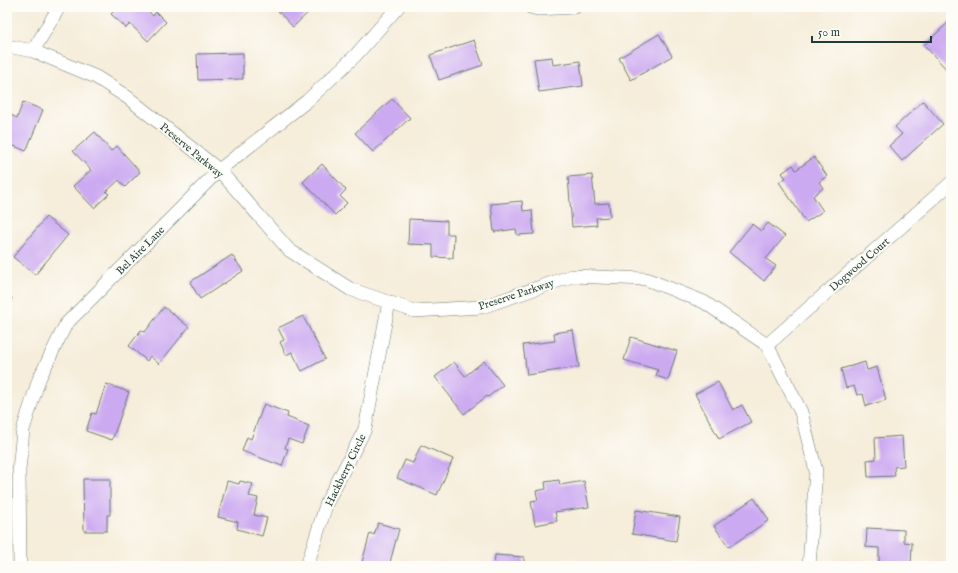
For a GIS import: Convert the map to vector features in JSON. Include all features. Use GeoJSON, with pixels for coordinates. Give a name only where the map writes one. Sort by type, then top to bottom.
{"type":"FeatureCollection","features":[{"type":"Feature","properties":{"kind":"street"},"geometry":{"type":"LineString","coordinates":[[33,51],[59,7]]}},
{"type":"Feature","properties":{"kind":"street","name":"Bel Aire Lane"},"geometry":{"type":"LineString","coordinates":[[20,566],[20,470],[23,430],[39,379],[66,324],[219,170],[307,101],[355,56],[398,7]]}},
{"type":"Feature","properties":{"kind":"street"},"geometry":{"type":"LineString","coordinates":[[530,7],[538,9],[575,7]]}},
{"type":"Feature","properties":{"kind":"street","name":"Preserve Parkway"},"geometry":{"type":"LineString","coordinates":[[7,46],[33,51],[96,78],[121,93],[219,170],[289,250],[350,289],[414,311],[482,307],[572,276],[646,279],[704,302],[767,346],[801,412],[816,471],[809,566]]}},
{"type":"Feature","properties":{"kind":"street","name":"Dogwood Court"},"geometry":{"type":"LineString","coordinates":[[767,346],[951,183]]}},
{"type":"Feature","properties":{"kind":"street","name":"Hackberry Circle"},"geometry":{"type":"LineString","coordinates":[[307,566],[327,502],[365,429],[389,302]]}},
{"type":"Feature","properties":{"kind":"building"},"geometry":{"type":"Polygon","coordinates":[[[118,7],[144,7],[153,16],[156,12],[166,22],[148,41],[130,24],[126,28],[111,14],[118,7]]]}},
{"type":"Feature","properties":{"kind":"building"},"geometry":{"type":"Polygon","coordinates":[[[281,7],[314,7],[293,27],[277,10],[281,7]]]}},
{"type":"Feature","properties":{"kind":"building"},"geometry":{"type":"Polygon","coordinates":[[[951,20],[951,70],[949,72],[924,45],[951,20]]]}},
{"type":"Feature","properties":{"kind":"building"},"geometry":{"type":"Polygon","coordinates":[[[659,34],[672,56],[631,80],[619,58],[659,34]]]}},
{"type":"Feature","properties":{"kind":"building"},"geometry":{"type":"Polygon","coordinates":[[[474,40],[483,65],[439,80],[430,55],[474,40]]]}},
{"type":"Feature","properties":{"kind":"building"},"geometry":{"type":"Polygon","coordinates":[[[243,53],[243,79],[198,80],[197,54],[243,53]]]}},
{"type":"Feature","properties":{"kind":"building"},"geometry":{"type":"Polygon","coordinates":[[[552,57],[553,65],[580,61],[583,86],[539,92],[534,59],[552,57]]]}},
{"type":"Feature","properties":{"kind":"building"},"geometry":{"type":"Polygon","coordinates":[[[392,99],[410,118],[373,152],[355,133],[392,99]]]}},
{"type":"Feature","properties":{"kind":"building"},"geometry":{"type":"Polygon","coordinates":[[[923,101],[943,124],[902,161],[889,146],[902,134],[895,127],[923,101]]]}},
{"type":"Feature","properties":{"kind":"building"},"geometry":{"type":"Polygon","coordinates":[[[23,102],[43,110],[26,151],[7,143],[7,113],[17,118],[23,102]]]}},
{"type":"Feature","properties":{"kind":"building"},"geometry":{"type":"Polygon","coordinates":[[[95,132],[111,151],[117,146],[140,172],[125,187],[119,180],[106,192],[109,194],[94,208],[73,186],[91,170],[73,151],[95,132]]]}},
{"type":"Feature","properties":{"kind":"building"},"geometry":{"type":"Polygon","coordinates":[[[814,157],[827,176],[819,182],[823,188],[813,196],[823,211],[806,222],[779,182],[786,178],[782,173],[793,165],[796,170],[814,157]]]}},
{"type":"Feature","properties":{"kind":"building"},"geometry":{"type":"Polygon","coordinates":[[[322,164],[346,190],[340,196],[347,203],[335,215],[303,182],[322,164]]]}},
{"type":"Feature","properties":{"kind":"building"},"geometry":{"type":"Polygon","coordinates":[[[592,175],[595,204],[609,203],[610,217],[596,218],[597,225],[572,227],[568,177],[592,175]]]}},
{"type":"Feature","properties":{"kind":"building"},"geometry":{"type":"Polygon","coordinates":[[[522,201],[523,211],[532,210],[534,234],[517,235],[516,229],[494,232],[491,204],[522,201]]]}},
{"type":"Feature","properties":{"kind":"building"},"geometry":{"type":"Polygon","coordinates":[[[46,217],[68,235],[35,275],[13,257],[46,217]]]}},
{"type":"Feature","properties":{"kind":"building"},"geometry":{"type":"Polygon","coordinates":[[[409,219],[447,221],[447,234],[454,234],[453,258],[433,257],[433,245],[408,244],[409,219]]]}},
{"type":"Feature","properties":{"kind":"building"},"geometry":{"type":"Polygon","coordinates":[[[768,223],[785,236],[766,259],[776,266],[764,281],[729,252],[752,224],[761,231],[768,223]]]}},
{"type":"Feature","properties":{"kind":"building"},"geometry":{"type":"Polygon","coordinates":[[[232,255],[243,271],[200,299],[190,282],[232,255]]]}},
{"type":"Feature","properties":{"kind":"building"},"geometry":{"type":"Polygon","coordinates":[[[7,296],[12,298],[7,309],[7,296]]]}},
{"type":"Feature","properties":{"kind":"building"},"geometry":{"type":"Polygon","coordinates":[[[164,307],[189,327],[159,364],[150,356],[147,361],[129,346],[141,330],[145,332],[164,307]]]}},
{"type":"Feature","properties":{"kind":"building"},"geometry":{"type":"Polygon","coordinates":[[[303,316],[325,359],[302,371],[292,352],[286,355],[280,342],[284,340],[278,328],[303,316]]]}},
{"type":"Feature","properties":{"kind":"building"},"geometry":{"type":"Polygon","coordinates":[[[573,330],[579,367],[527,375],[523,345],[555,341],[554,333],[573,330]]]}},
{"type":"Feature","properties":{"kind":"building"},"geometry":{"type":"Polygon","coordinates":[[[631,337],[677,351],[668,380],[656,376],[658,370],[624,360],[631,337]]]}},
{"type":"Feature","properties":{"kind":"building"},"geometry":{"type":"Polygon","coordinates":[[[484,361],[503,385],[464,414],[435,377],[454,362],[465,376],[484,361]]]}},
{"type":"Feature","properties":{"kind":"building"},"geometry":{"type":"Polygon","coordinates":[[[865,362],[867,370],[877,367],[886,400],[866,406],[863,394],[857,395],[854,386],[846,388],[841,369],[865,362]]]}},
{"type":"Feature","properties":{"kind":"building"},"geometry":{"type":"Polygon","coordinates":[[[718,382],[733,410],[742,405],[751,422],[719,439],[695,394],[718,382]]]}},
{"type":"Feature","properties":{"kind":"building"},"geometry":{"type":"Polygon","coordinates":[[[106,384],[129,392],[112,440],[86,431],[92,413],[96,414],[106,384]]]}},
{"type":"Feature","properties":{"kind":"building"},"geometry":{"type":"Polygon","coordinates":[[[264,404],[288,413],[287,417],[309,426],[302,444],[288,439],[285,448],[288,449],[282,466],[242,451],[247,437],[251,439],[264,404]]]}},
{"type":"Feature","properties":{"kind":"building"},"geometry":{"type":"Polygon","coordinates":[[[902,436],[904,466],[894,467],[895,476],[868,477],[867,460],[876,459],[875,438],[902,436]]]}},
{"type":"Feature","properties":{"kind":"building"},"geometry":{"type":"Polygon","coordinates":[[[421,445],[453,459],[437,495],[397,478],[405,460],[413,463],[421,445]]]}},
{"type":"Feature","properties":{"kind":"building"},"geometry":{"type":"Polygon","coordinates":[[[83,479],[110,479],[110,515],[107,515],[107,531],[84,531],[83,479]]]}},
{"type":"Feature","properties":{"kind":"building"},"geometry":{"type":"Polygon","coordinates":[[[559,480],[560,485],[584,481],[589,507],[555,512],[557,521],[535,525],[531,501],[538,500],[536,491],[546,489],[545,482],[559,480]]]}},
{"type":"Feature","properties":{"kind":"building"},"geometry":{"type":"Polygon","coordinates":[[[227,481],[239,484],[240,481],[253,484],[249,496],[258,498],[254,515],[267,518],[262,536],[237,529],[238,522],[218,517],[227,481]]]}},
{"type":"Feature","properties":{"kind":"building"},"geometry":{"type":"Polygon","coordinates":[[[754,498],[769,520],[729,547],[714,526],[754,498]]]}},
{"type":"Feature","properties":{"kind":"building"},"geometry":{"type":"Polygon","coordinates":[[[636,510],[680,517],[676,541],[632,534],[636,510]]]}},
{"type":"Feature","properties":{"kind":"building"},"geometry":{"type":"Polygon","coordinates":[[[378,523],[399,529],[389,566],[361,566],[370,533],[374,535],[378,523]]]}},
{"type":"Feature","properties":{"kind":"building"},"geometry":{"type":"Polygon","coordinates":[[[867,528],[904,530],[904,542],[912,543],[911,566],[879,566],[879,548],[866,547],[867,528]]]}},
{"type":"Feature","properties":{"kind":"building"},"geometry":{"type":"Polygon","coordinates":[[[495,555],[524,557],[524,566],[494,566],[495,555]]]}}]}
